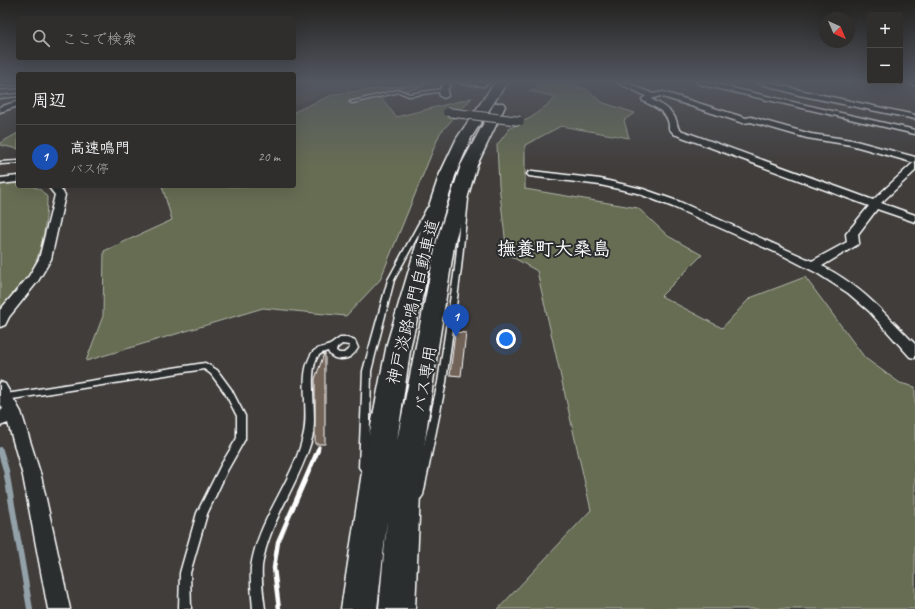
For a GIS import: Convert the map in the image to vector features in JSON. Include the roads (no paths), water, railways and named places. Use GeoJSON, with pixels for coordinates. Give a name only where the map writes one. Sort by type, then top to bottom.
{"type":"FeatureCollection","features":[{"type":"Feature","properties":{"kind":"highway","name":"神戸淡路鳴門自動車道"},"geometry":{"type":"LineString","coordinates":[[360,600],[377,472],[399,344],[428,236],[447,176],[464,138],[483,110]]}},
{"type":"Feature","properties":{"kind":"highway","name":"神戸淡路鳴門自動車道"},"geometry":{"type":"LineString","coordinates":[[397,603],[406,470],[425,353],[446,240],[469,165],[490,110]]}},
{"type":"Feature","properties":{"kind":"street"},"geometry":{"type":"LineString","coordinates":[[662,110],[672,117],[675,122],[673,128],[677,132],[915,219]]}},
{"type":"Feature","properties":{"kind":"street"},"geometry":{"type":"LineString","coordinates":[[712,110],[746,121],[751,119],[810,136],[852,143],[915,160]]}},
{"type":"Feature","properties":{"kind":"street"},"geometry":{"type":"LineString","coordinates":[[823,110],[915,132]]}},
{"type":"Feature","properties":{"kind":"street"},"geometry":{"type":"LineString","coordinates":[[889,110],[915,117]]}},
{"type":"Feature","properties":{"kind":"street"},"geometry":{"type":"LineString","coordinates":[[447,112],[520,121]]}},
{"type":"Feature","properties":{"kind":"street"},"geometry":{"type":"LineString","coordinates":[[812,266],[853,243],[852,234],[881,197],[915,166]]}},
{"type":"Feature","properties":{"kind":"street"},"geometry":{"type":"LineString","coordinates":[[532,174],[572,178],[639,191],[676,204],[812,266],[847,287],[867,302],[915,353]]}},
{"type":"Feature","properties":{"kind":"street"},"geometry":{"type":"LineString","coordinates":[[0,182],[16,179]]}},
{"type":"Feature","properties":{"kind":"street"},"geometry":{"type":"LineString","coordinates":[[0,322],[3,315],[34,278],[45,259],[60,195],[55,188]]}},
{"type":"Feature","properties":{"kind":"street"},"geometry":{"type":"LineString","coordinates":[[5,404],[32,476],[59,609]]}},
{"type":"Feature","properties":{"kind":"lane"},"geometry":{"type":"LineString","coordinates":[[0,163],[16,162]]}},
{"type":"Feature","properties":{"kind":"lane","name":"バス専用"},"geometry":{"type":"LineString","coordinates":[[416,504],[442,382],[458,268],[469,165]]}},
{"type":"Feature","properties":{"kind":"lane"},"geometry":{"type":"LineString","coordinates":[[364,474],[367,371],[391,280],[447,176]]}},
{"type":"Feature","properties":{"kind":"lane"},"geometry":{"type":"LineString","coordinates":[[259,609],[257,567],[260,548],[275,510],[306,448],[309,435],[309,380],[315,354],[323,349],[333,347]]}},
{"type":"Feature","properties":{"kind":"lane"},"geometry":{"type":"LineString","coordinates":[[5,404],[205,366],[214,372],[228,391],[241,416],[241,439],[224,468],[202,513],[185,573],[185,609]]}},
{"type":"Feature","properties":{"kind":"lane"},"geometry":{"type":"LineString","coordinates":[[360,600],[363,497]]}},
{"type":"Feature","properties":{"kind":"lane"},"geometry":{"type":"LineString","coordinates":[[397,603],[413,520]]}},
{"type":"Feature","properties":{"kind":"waterway"},"geometry":{"type":"LineString","coordinates":[[0,450],[6,470],[30,609]]}},
{"type":"Feature","properties":{"kind":"railway"},"geometry":{"type":"LineString","coordinates":[[317,451],[319,447]]}},
{"type":"Feature","properties":{"kind":"railway"},"geometry":{"type":"LineString","coordinates":[[279,609],[274,568],[278,542],[318,450]]}},
{"type":"Feature","properties":{"kind":"place","name":"高速鳴門"},"geometry":{"type":"Point","coordinates":[456,337]}},
{"type":"Feature","properties":{"kind":"district","name":"撫養町大桑島"},"geometry":{"type":"Point","coordinates":[554,249]}}]}
